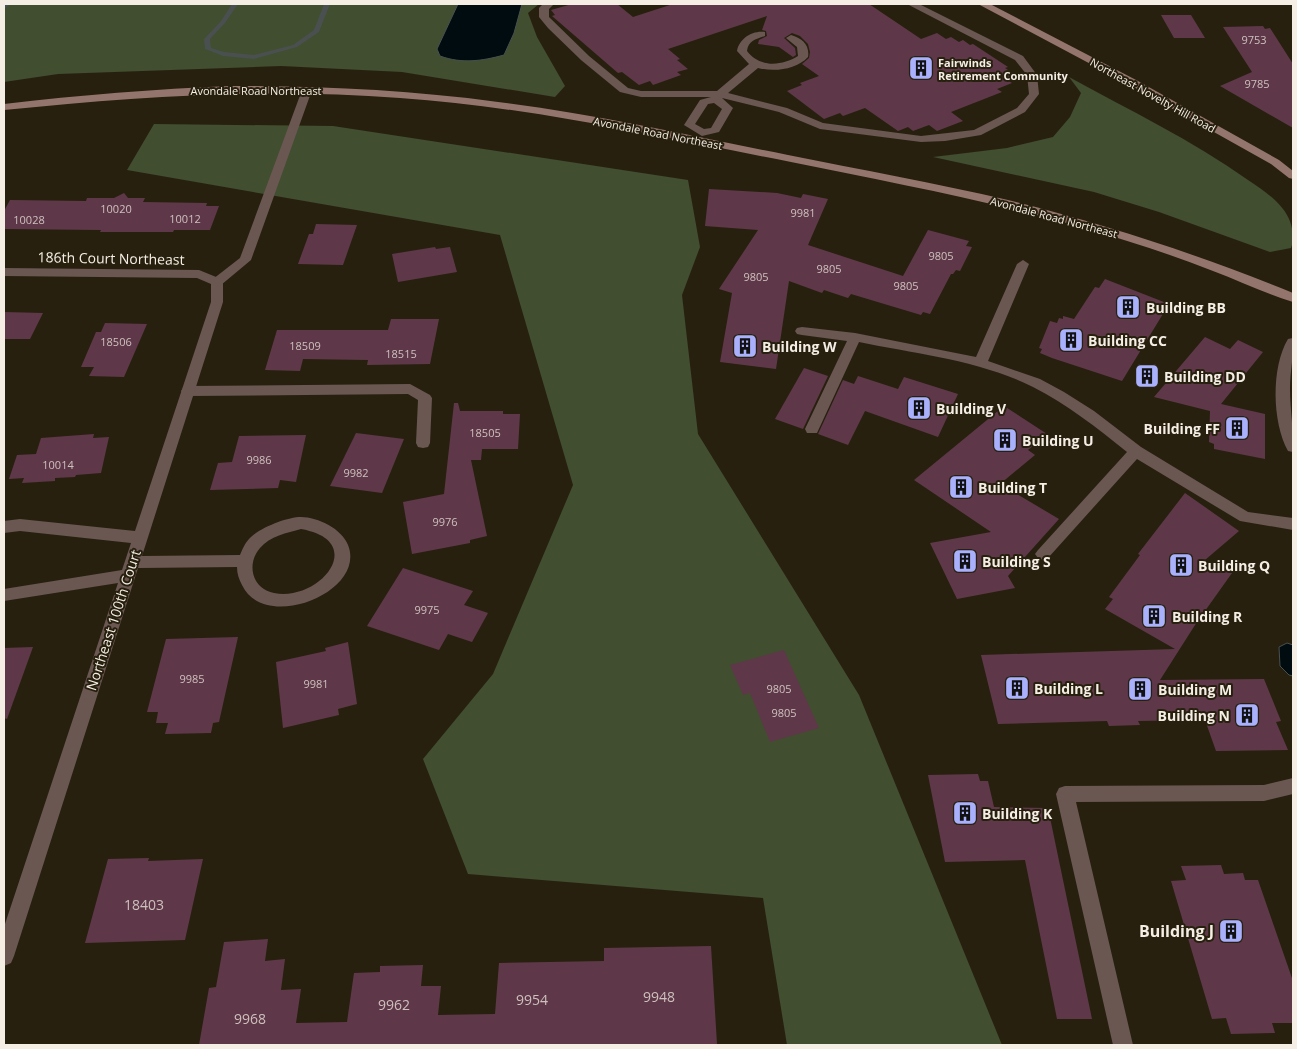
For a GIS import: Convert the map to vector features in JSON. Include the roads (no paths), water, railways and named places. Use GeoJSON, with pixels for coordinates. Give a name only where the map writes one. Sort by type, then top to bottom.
{"type":"FeatureCollection","features":[{"type":"Feature","properties":{"kind":"main road","name":"Northeast Novelty Hill Road"},"geometry":{"type":"LineString","coordinates":[[983,4],[1134,83],[1293,174]]}},
{"type":"Feature","properties":{"kind":"main road","name":"Avondale Road Northeast"},"geometry":{"type":"LineString","coordinates":[[4,107],[101,96],[237,89],[385,93],[491,104],[700,137],[967,194],[1041,212],[1117,234],[1194,260],[1293,298]]}},
{"type":"Feature","properties":{"kind":"street"},"geometry":{"type":"LineString","coordinates":[[550,4],[544,8],[544,17],[585,58],[624,90],[641,94],[718,96],[783,110],[820,126],[892,137],[921,139],[945,138],[977,133],[1021,110],[1034,94],[1032,75],[1019,58],[912,4]]}},
{"type":"Feature","properties":{"kind":"street"},"geometry":{"type":"LineString","coordinates":[[761,34],[746,40],[742,45],[744,56],[756,64],[780,67],[797,62],[803,57],[805,52],[799,41],[792,38]]}},
{"type":"Feature","properties":{"kind":"street"},"geometry":{"type":"LineString","coordinates":[[718,96],[728,108],[715,130],[700,137],[689,125],[704,102],[718,96],[756,64]]}},
{"type":"Feature","properties":{"kind":"street"},"geometry":{"type":"LineString","coordinates":[[217,282],[245,260],[308,90]]}},
{"type":"Feature","properties":{"kind":"street"},"geometry":{"type":"LineString","coordinates":[[980,363],[1022,264]]}},
{"type":"Feature","properties":{"kind":"street","name":"186th Court Northeast"},"geometry":{"type":"LineString","coordinates":[[4,272],[199,274],[217,282]]}},
{"type":"Feature","properties":{"kind":"street","name":"Northeast 100th Court"},"geometry":{"type":"LineString","coordinates":[[4,956],[217,302],[217,282]]}},
{"type":"Feature","properties":{"kind":"street"},"geometry":{"type":"LineString","coordinates":[[802,331],[855,337],[980,363],[1030,380],[1061,395],[1136,451],[1245,517],[1293,524]]}},
{"type":"Feature","properties":{"kind":"street"},"geometry":{"type":"LineString","coordinates":[[812,429],[855,337]]}},
{"type":"Feature","properties":{"kind":"street"},"geometry":{"type":"LineString","coordinates":[[1293,342],[1285,358],[1288,382],[1285,413],[1293,447]]}},
{"type":"Feature","properties":{"kind":"street"},"geometry":{"type":"LineString","coordinates":[[188,391],[410,389],[425,398],[423,444]]}},
{"type":"Feature","properties":{"kind":"street"},"geometry":{"type":"LineString","coordinates":[[1042,554],[1136,451]]}},
{"type":"Feature","properties":{"kind":"street"},"geometry":{"type":"LineString","coordinates":[[294,524],[315,524],[328,530],[336,538],[341,548],[341,560],[337,572],[328,583],[315,592],[300,598],[276,600],[256,593],[247,584],[243,573],[244,561],[250,549],[259,538],[271,530],[294,524]]}},
{"type":"Feature","properties":{"kind":"street"},"geometry":{"type":"LineString","coordinates":[[4,526],[20,525],[140,538]]}},
{"type":"Feature","properties":{"kind":"street"},"geometry":{"type":"LineString","coordinates":[[4,595],[130,569],[244,561]]}},
{"type":"Feature","properties":{"kind":"street"},"geometry":{"type":"LineString","coordinates":[[1123,1045],[1065,794],[1264,792],[1293,786]]}},
{"type":"Feature","properties":{"kind":"waterway"},"geometry":{"type":"LineString","coordinates":[[4,7],[8,4]]}},
{"type":"Feature","properties":{"kind":"waterway"},"geometry":{"type":"LineString","coordinates":[[235,4],[223,22],[207,39],[208,49],[223,54],[254,57],[295,46],[317,31],[327,4]]}},
{"type":"Feature","properties":{"kind":"place","name":"Fairwinds Retirement Community"},"geometry":{"type":"Point","coordinates":[921,68]}},
{"type":"Feature","properties":{"kind":"place","name":"Building BB"},"geometry":{"type":"Point","coordinates":[1128,307]}},
{"type":"Feature","properties":{"kind":"place","name":"Building CC"},"geometry":{"type":"Point","coordinates":[1071,340]}},
{"type":"Feature","properties":{"kind":"place","name":"Building W"},"geometry":{"type":"Point","coordinates":[745,346]}},
{"type":"Feature","properties":{"kind":"place","name":"Building DD"},"geometry":{"type":"Point","coordinates":[1147,376]}},
{"type":"Feature","properties":{"kind":"place","name":"Building V"},"geometry":{"type":"Point","coordinates":[919,408]}},
{"type":"Feature","properties":{"kind":"place","name":"Building FF"},"geometry":{"type":"Point","coordinates":[1237,428]}},
{"type":"Feature","properties":{"kind":"place","name":"Building U"},"geometry":{"type":"Point","coordinates":[1005,440]}},
{"type":"Feature","properties":{"kind":"place","name":"Building T"},"geometry":{"type":"Point","coordinates":[961,487]}},
{"type":"Feature","properties":{"kind":"place","name":"Building S"},"geometry":{"type":"Point","coordinates":[965,561]}},
{"type":"Feature","properties":{"kind":"place","name":"Building Q"},"geometry":{"type":"Point","coordinates":[1181,565]}},
{"type":"Feature","properties":{"kind":"place","name":"Building R"},"geometry":{"type":"Point","coordinates":[1154,616]}},
{"type":"Feature","properties":{"kind":"place","name":"Building L"},"geometry":{"type":"Point","coordinates":[1017,688]}},
{"type":"Feature","properties":{"kind":"place","name":"Building M"},"geometry":{"type":"Point","coordinates":[1140,689]}},
{"type":"Feature","properties":{"kind":"place","name":"Building N"},"geometry":{"type":"Point","coordinates":[1247,715]}},
{"type":"Feature","properties":{"kind":"place","name":"Building K"},"geometry":{"type":"Point","coordinates":[965,813]}},
{"type":"Feature","properties":{"kind":"place","name":"Building J"},"geometry":{"type":"Point","coordinates":[1231,931]}}]}
